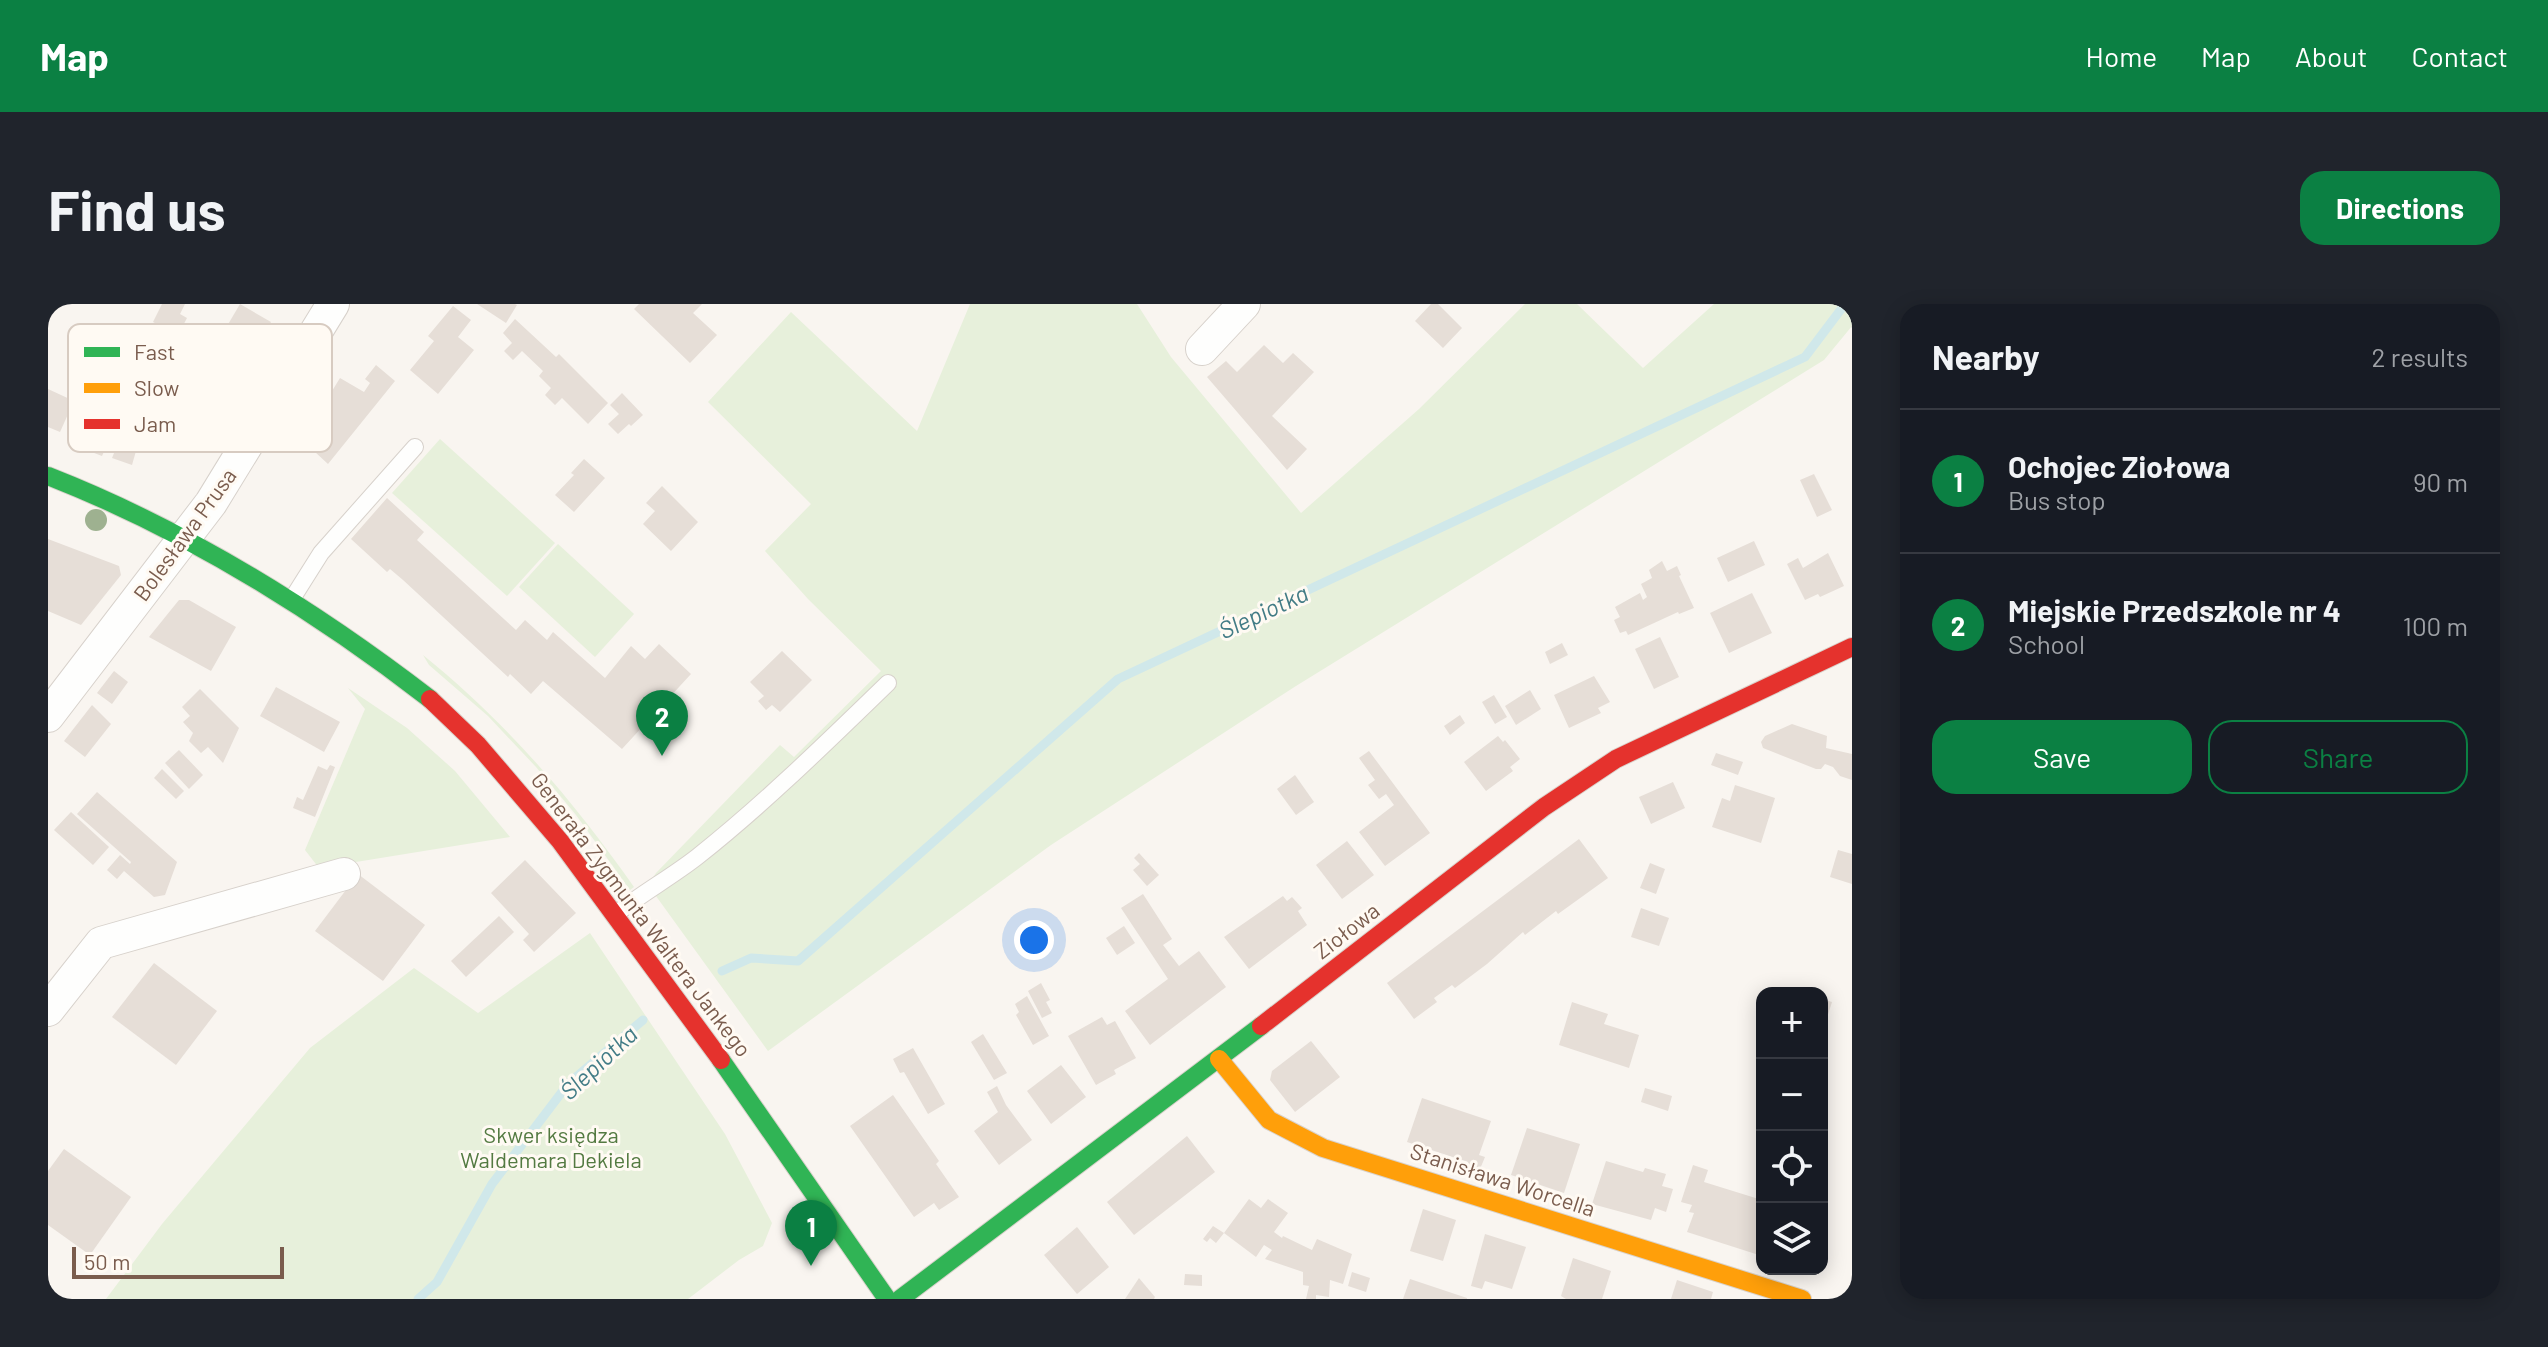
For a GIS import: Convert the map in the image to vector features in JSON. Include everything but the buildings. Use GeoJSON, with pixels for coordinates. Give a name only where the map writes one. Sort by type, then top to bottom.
{"type":"FeatureCollection","features":[{"type":"Feature","properties":{"kind":"street","name":"Bolesława Prusa"},"geometry":{"type":"LineString","coordinates":[[321,324],[333,304]]}},
{"type":"Feature","properties":{"kind":"street"},"geometry":{"type":"LineString","coordinates":[[1202,349],[1244,304]]}},
{"type":"Feature","properties":{"kind":"street","name":"Bolesława Prusa"},"geometry":{"type":"LineString","coordinates":[[48,716],[211,503],[242,452]]}},
{"type":"Feature","properties":{"kind":"street","name":"Generała Zygmunta Waltera Jankego"},"geometry":{"type":"LineString","coordinates":[[48,476],[130,509],[309,611],[444,711],[507,774],[542,815],[764,1119],[887,1299]]}},
{"type":"Feature","properties":{"kind":"street","name":"Ziołowa"},"geometry":{"type":"LineString","coordinates":[[900,1299],[1219,1059],[1544,807],[1616,759],[1852,647]]}},
{"type":"Feature","properties":{"kind":"street"},"geometry":{"type":"LineString","coordinates":[[48,1010],[101,943],[344,874]]}},
{"type":"Feature","properties":{"kind":"street","name":"Stanisława Worcella"},"geometry":{"type":"LineString","coordinates":[[1219,1059],[1269,1120],[1323,1148],[1802,1299]]}},
{"type":"Feature","properties":{"kind":"lane"},"geometry":{"type":"LineString","coordinates":[[291,601],[321,553],[415,447]]}},
{"type":"Feature","properties":{"kind":"lane"},"geometry":{"type":"LineString","coordinates":[[616,914],[644,891],[706,850],[771,794],[888,683]]}},
{"type":"Feature","properties":{"kind":"green space"},"geometry":{"type":"Polygon","coordinates":[[[970,304],[1137,304],[1171,357],[1301,513],[1419,409],[1525,304],[1577,304],[1643,368],[1714,304],[1852,304],[1852,326],[1824,360],[1296,686],[1051,845],[768,1051],[648,885],[656,873],[780,745],[794,757],[881,671],[808,599],[765,551],[811,504],[708,402],[791,312],[917,431],[970,304]]]}},
{"type":"Feature","properties":{"kind":"green space"},"geometry":{"type":"Polygon","coordinates":[[[440,439],[555,543],[507,596],[392,493],[440,439]]]}},
{"type":"Feature","properties":{"kind":"green space"},"geometry":{"type":"Polygon","coordinates":[[[558,544],[634,614],[595,657],[519,587],[558,544]]]}},
{"type":"Feature","properties":{"kind":"green space"},"geometry":{"type":"Polygon","coordinates":[[[423,655],[482,707],[537,764],[587,823],[634,887],[630,890],[576,815],[536,767],[488,716],[429,665],[423,655]]]}},
{"type":"Feature","properties":{"kind":"green space"},"geometry":{"type":"Polygon","coordinates":[[[348,688],[407,728],[455,771],[510,837],[319,868],[305,850],[365,709],[348,688]]]}},
{"type":"Feature","properties":{"kind":"green space","name":"Skwer księdza Waldemara Dekiela"},"geometry":{"type":"Polygon","coordinates":[[[590,933],[725,1134],[772,1223],[763,1246],[739,1260],[688,1299],[106,1299],[162,1224],[310,1048],[414,968],[478,1013],[590,933]]]}},
{"type":"Feature","properties":{"kind":"waterway","name":"Ślepiotka"},"geometry":{"type":"LineString","coordinates":[[722,971],[751,958],[798,961],[1118,679],[1805,357],[1845,304]]}},
{"type":"Feature","properties":{"kind":"waterway","name":"Ślepiotka"},"geometry":{"type":"LineString","coordinates":[[418,1299],[437,1282],[492,1184],[568,1084],[643,1020]]}},
{"type":"Feature","properties":{"kind":"traffic: fast"},"geometry":{"type":"LineString","coordinates":[[48,476],[149,521],[247,574],[340,634],[430,699]]}},
{"type":"Feature","properties":{"kind":"traffic: fast"},"geometry":{"type":"LineString","coordinates":[[900,1299],[1261,1026]]}},
{"type":"Feature","properties":{"kind":"traffic: fast"},"geometry":{"type":"LineString","coordinates":[[721,1060],[887,1299]]}},
{"type":"Feature","properties":{"kind":"traffic: slow"},"geometry":{"type":"LineString","coordinates":[[1219,1059],[1269,1120],[1323,1148],[1802,1299]]}},
{"type":"Feature","properties":{"kind":"traffic: jam"},"geometry":{"type":"LineString","coordinates":[[1261,1026],[1544,807],[1616,759],[1852,647]]}},
{"type":"Feature","properties":{"kind":"traffic: jam"},"geometry":{"type":"LineString","coordinates":[[430,699],[478,745],[560,841],[721,1060]]}},
{"type":"Feature","properties":{"kind":"place","name":"Miejskie Przedszkole nr 4"},"geometry":{"type":"Point","coordinates":[662,756]}},
{"type":"Feature","properties":{"kind":"place","name":"Ochojec Ziołowa"},"geometry":{"type":"Point","coordinates":[811,1266]}}]}
